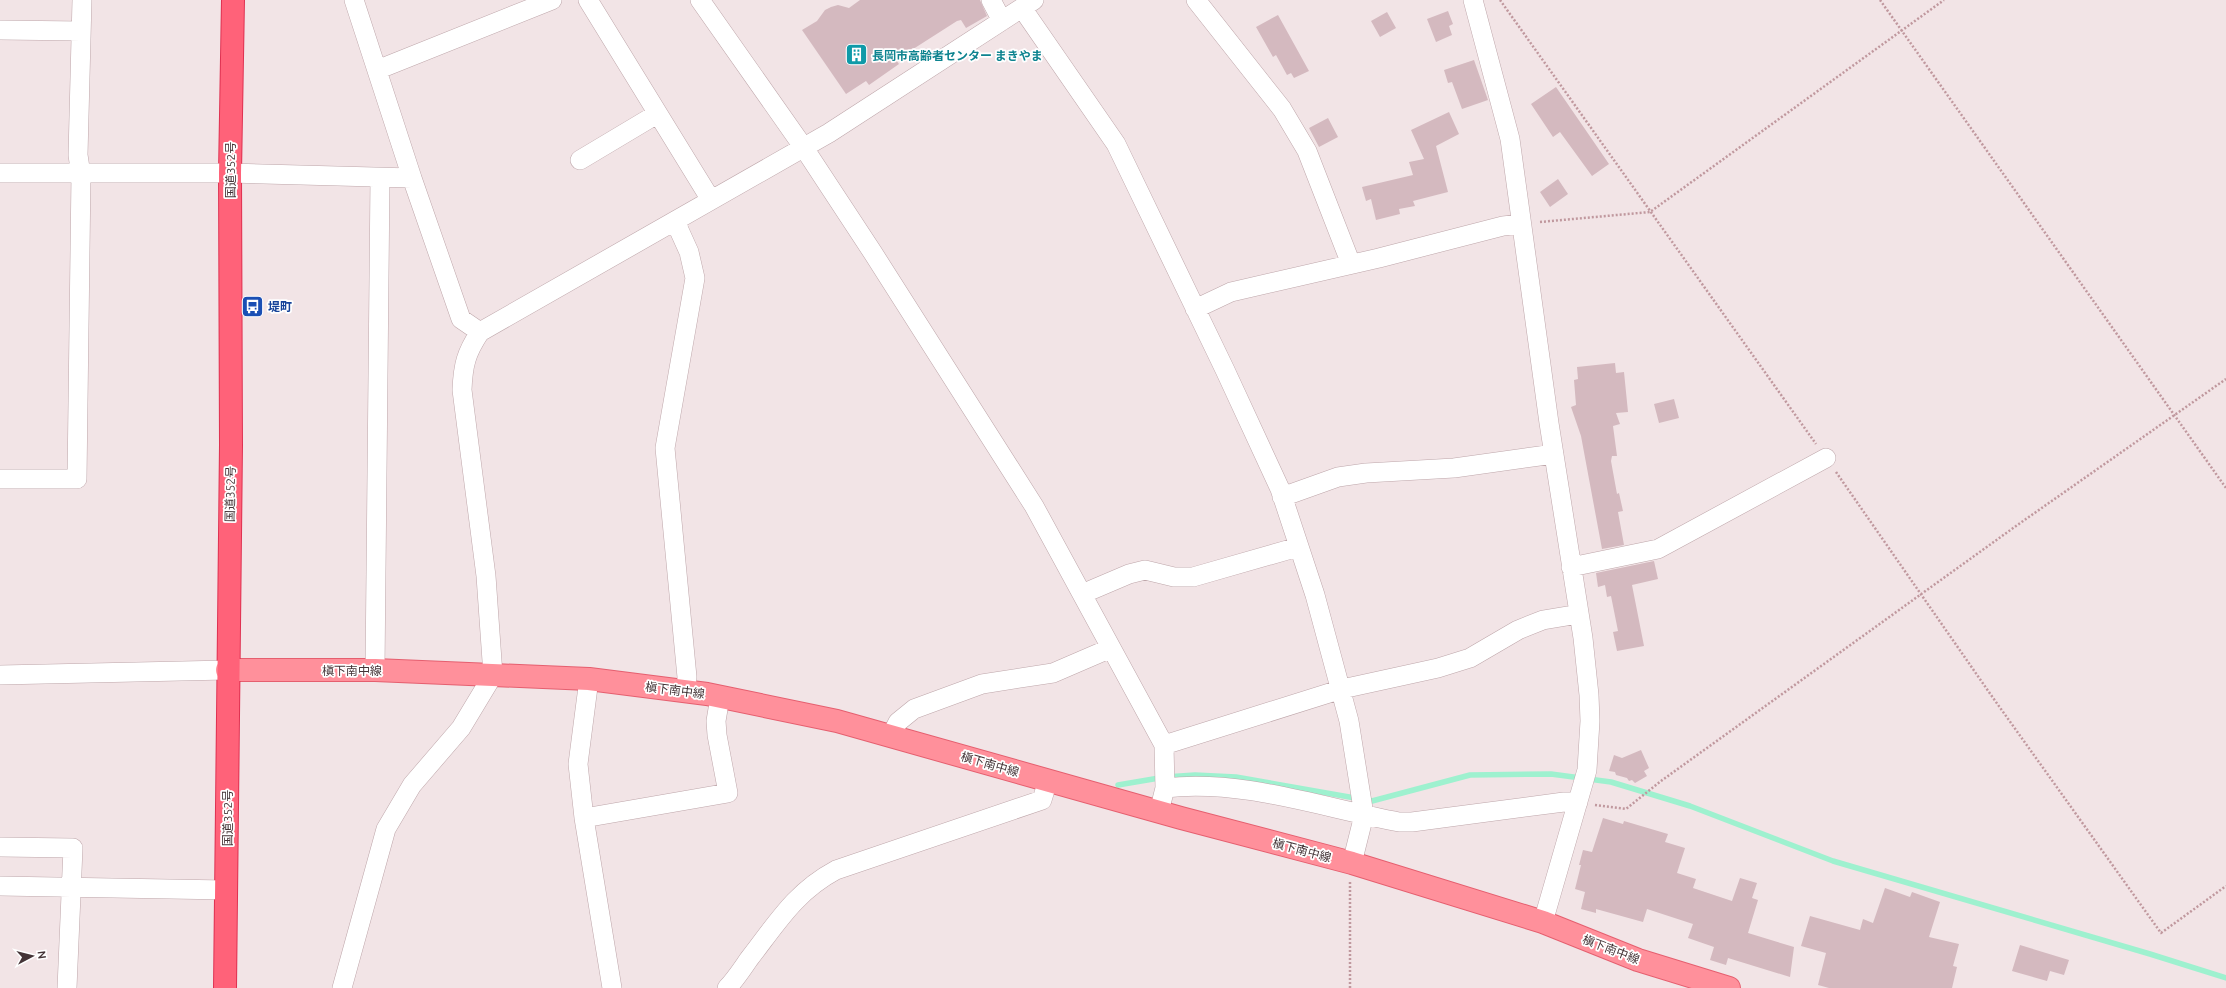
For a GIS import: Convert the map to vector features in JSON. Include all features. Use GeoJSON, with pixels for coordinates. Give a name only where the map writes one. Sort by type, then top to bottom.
{"type":"FeatureCollection","features":[{"type":"Feature","properties":{"kind":"highway","name":"国道352号"},"geometry":{"type":"LineString","coordinates":[[225,988],[230,445],[230,173],[233,0]]}},
{"type":"Feature","properties":{"kind":"main road","name":"槇下南中線"},"geometry":{"type":"LineString","coordinates":[[227,670],[375,670],[589,679],[720,697],[837,721],[1159,812],[1352,863],[1543,922],[1638,960],[1729,988]]}},
{"type":"Feature","properties":{"kind":"street"},"geometry":{"type":"LineString","coordinates":[[0,479],[77,479],[81,175],[78,155],[82,0]]}},
{"type":"Feature","properties":{"kind":"street"},"geometry":{"type":"LineString","coordinates":[[354,0],[412,178],[461,319],[480,332]]}},
{"type":"Feature","properties":{"kind":"street"},"geometry":{"type":"LineString","coordinates":[[377,70],[552,0]]}},
{"type":"Feature","properties":{"kind":"street"},"geometry":{"type":"LineString","coordinates":[[588,0],[711,200]]}},
{"type":"Feature","properties":{"kind":"street"},"geometry":{"type":"LineString","coordinates":[[700,0],[804,148],[877,259],[1034,506],[1164,745],[1165,788],[1159,812]]}},
{"type":"Feature","properties":{"kind":"street"},"geometry":{"type":"LineString","coordinates":[[991,0],[1002,21]]}},
{"type":"Feature","properties":{"kind":"street"},"geometry":{"type":"LineString","coordinates":[[1196,0],[1282,109],[1307,151],[1351,264]]}},
{"type":"Feature","properties":{"kind":"street"},"geometry":{"type":"LineString","coordinates":[[1473,0],[1510,139],[1554,454],[1583,638],[1590,721],[1587,770],[1543,922]]}},
{"type":"Feature","properties":{"kind":"street"},"geometry":{"type":"LineString","coordinates":[[342,988],[386,829],[412,785],[461,728],[493,675],[486,576],[462,390],[465,359],[469,347],[480,332],[804,148],[1028,4],[1116,144],[1225,370],[1282,497],[1315,595],[1342,689],[1364,815],[1352,863]]}},
{"type":"Feature","properties":{"kind":"street"},"geometry":{"type":"LineString","coordinates":[[0,30],[81,31]]}},
{"type":"Feature","properties":{"kind":"street"},"geometry":{"type":"LineString","coordinates":[[580,160],[657,114]]}},
{"type":"Feature","properties":{"kind":"street"},"geometry":{"type":"LineString","coordinates":[[0,173],[81,175],[230,173],[380,179],[412,178]]}},
{"type":"Feature","properties":{"kind":"street"},"geometry":{"type":"LineString","coordinates":[[375,670],[380,179]]}},
{"type":"Feature","properties":{"kind":"street"},"geometry":{"type":"LineString","coordinates":[[675,221],[689,252],[695,278],[667,425],[665,448],[687,677],[686,692]]}},
{"type":"Feature","properties":{"kind":"street"},"geometry":{"type":"LineString","coordinates":[[1195,309],[1231,292],[1503,226],[1522,224]]}},
{"type":"Feature","properties":{"kind":"street"},"geometry":{"type":"LineString","coordinates":[[1282,497],[1338,477],[1366,472],[1454,468],[1554,454]]}},
{"type":"Feature","properties":{"kind":"street"},"geometry":{"type":"LineString","coordinates":[[1571,567],[1658,549],[1826,458]]}},
{"type":"Feature","properties":{"kind":"street"},"geometry":{"type":"LineString","coordinates":[[1082,594],[1129,574],[1146,570],[1174,577],[1193,577],[1298,547]]}},
{"type":"Feature","properties":{"kind":"street"},"geometry":{"type":"LineString","coordinates":[[1164,745],[1342,689],[1438,668],[1470,658],[1518,630],[1543,620],[1579,614]]}},
{"type":"Feature","properties":{"kind":"street"},"geometry":{"type":"LineString","coordinates":[[891,736],[898,722],[914,709],[982,684],[1053,673],[1111,648]]}},
{"type":"Feature","properties":{"kind":"street"},"geometry":{"type":"LineString","coordinates":[[0,675],[227,670]]}},
{"type":"Feature","properties":{"kind":"street"},"geometry":{"type":"LineString","coordinates":[[589,679],[579,752],[584,818],[612,988]]}},
{"type":"Feature","properties":{"kind":"street"},"geometry":{"type":"LineString","coordinates":[[584,818],[728,793],[717,735],[716,721],[720,697]]}},
{"type":"Feature","properties":{"kind":"street"},"geometry":{"type":"LineString","coordinates":[[727,988],[798,896],[818,880],[836,870],[1042,800],[1048,780]]}},
{"type":"Feature","properties":{"kind":"street"},"geometry":{"type":"LineString","coordinates":[[1165,788],[1184,786],[1253,791],[1399,822],[1412,822],[1564,802],[1578,802]]}},
{"type":"Feature","properties":{"kind":"street"},"geometry":{"type":"LineString","coordinates":[[0,847],[73,848],[67,988]]}},
{"type":"Feature","properties":{"kind":"street"},"geometry":{"type":"LineString","coordinates":[[0,886],[226,890]]}},
{"type":"Feature","properties":{"kind":"path"},"geometry":{"type":"LineString","coordinates":[[1500,0],[1826,458],[2161,933],[2226,886]]}},
{"type":"Feature","properties":{"kind":"path"},"geometry":{"type":"LineString","coordinates":[[1880,0],[2226,488]]}},
{"type":"Feature","properties":{"kind":"path"},"geometry":{"type":"LineString","coordinates":[[1522,224],[1650,212],[1944,0]]}},
{"type":"Feature","properties":{"kind":"path"},"geometry":{"type":"LineString","coordinates":[[1578,802],[1626,809],[1661,781],[1921,594],[2226,379]]}},
{"type":"Feature","properties":{"kind":"path"},"geometry":{"type":"LineString","coordinates":[[1350,988],[1349,887],[1352,863]]}},
{"type":"Feature","properties":{"kind":"building"},"geometry":{"type":"Polygon","coordinates":[[[860,0],[980,0],[987,16],[966,28],[961,20],[957,21],[896,60],[899,64],[869,85],[866,81],[846,94],[802,30],[817,21],[825,10],[838,5],[849,8],[860,0]]]}},
{"type":"Feature","properties":{"kind":"building"},"geometry":{"type":"Polygon","coordinates":[[[1448,11],[1453,24],[1449,26],[1452,35],[1436,42],[1427,19],[1448,11]]]}},
{"type":"Feature","properties":{"kind":"building"},"geometry":{"type":"Polygon","coordinates":[[[1387,12],[1396,28],[1380,37],[1371,21],[1387,12]]]}},
{"type":"Feature","properties":{"kind":"building"},"geometry":{"type":"Polygon","coordinates":[[[1278,15],[1309,71],[1294,78],[1291,73],[1287,75],[1276,55],[1273,57],[1256,27],[1278,15]]]}},
{"type":"Feature","properties":{"kind":"building"},"geometry":{"type":"Polygon","coordinates":[[[1474,60],[1488,100],[1462,109],[1452,82],[1448,83],[1444,70],[1474,60]]]}},
{"type":"Feature","properties":{"kind":"building"},"geometry":{"type":"Polygon","coordinates":[[[1556,87],[1609,164],[1592,176],[1560,132],[1553,137],[1531,104],[1556,87]]]}},
{"type":"Feature","properties":{"kind":"building"},"geometry":{"type":"Polygon","coordinates":[[[1449,112],[1459,134],[1436,146],[1448,192],[1413,201],[1415,206],[1399,209],[1400,214],[1376,220],[1371,199],[1366,201],[1362,187],[1413,175],[1409,162],[1424,159],[1411,130],[1449,112]]]}},
{"type":"Feature","properties":{"kind":"building"},"geometry":{"type":"Polygon","coordinates":[[[1328,118],[1338,137],[1319,147],[1309,128],[1328,118]]]}},
{"type":"Feature","properties":{"kind":"building"},"geometry":{"type":"Polygon","coordinates":[[[1558,179],[1568,194],[1550,207],[1540,192],[1558,179]]]}},
{"type":"Feature","properties":{"kind":"building"},"geometry":{"type":"Polygon","coordinates":[[[1615,363],[1616,373],[1624,372],[1628,412],[1616,413],[1620,424],[1613,426],[1617,456],[1612,456],[1611,461],[1617,494],[1619,493],[1623,511],[1618,512],[1624,545],[1602,549],[1581,436],[1571,407],[1576,405],[1574,380],[1578,379],[1577,367],[1615,363]]]}},
{"type":"Feature","properties":{"kind":"building"},"geometry":{"type":"Polygon","coordinates":[[[1674,399],[1679,418],[1659,423],[1654,404],[1674,399]]]}},
{"type":"Feature","properties":{"kind":"building"},"geometry":{"type":"Polygon","coordinates":[[[1654,561],[1658,579],[1632,585],[1644,646],[1617,651],[1613,632],[1618,631],[1611,596],[1607,597],[1605,585],[1598,587],[1596,573],[1654,561]]]}},
{"type":"Feature","properties":{"kind":"building"},"geometry":{"type":"Polygon","coordinates":[[[1641,750],[1649,768],[1644,771],[1647,776],[1635,783],[1632,780],[1629,781],[1627,778],[1616,775],[1615,772],[1609,771],[1614,755],[1622,758],[1641,750]]]}},
{"type":"Feature","properties":{"kind":"building"},"geometry":{"type":"Polygon","coordinates":[[[1603,818],[1623,824],[1624,821],[1668,834],[1665,842],[1685,848],[1677,873],[1696,879],[1693,888],[1732,901],[1740,878],[1757,883],[1752,898],[1758,900],[1748,933],[1794,947],[1790,977],[1728,958],[1726,965],[1710,960],[1714,947],[1688,938],[1693,924],[1647,909],[1643,922],[1596,909],[1596,913],[1581,909],[1585,892],[1575,889],[1581,865],[1579,865],[1583,850],[1592,852],[1603,818]]]}},
{"type":"Feature","properties":{"kind":"building"},"geometry":{"type":"Polygon","coordinates":[[[1885,888],[1910,897],[1912,892],[1940,902],[1929,937],[1959,944],[1953,966],[1957,967],[1952,988],[1829,988],[1818,985],[1826,953],[1801,946],[1810,916],[1860,930],[1863,919],[1873,923],[1885,888]]]}},
{"type":"Feature","properties":{"kind":"building"},"geometry":{"type":"Polygon","coordinates":[[[2020,945],[2069,960],[2064,975],[2050,971],[2047,981],[2012,971],[2020,945]]]}},
{"type":"Feature","properties":{"kind":"waterway"},"geometry":{"type":"LineString","coordinates":[[1118,785],[1165,777],[1195,775],[1236,777],[1372,801],[1470,775],[1551,774],[1611,782],[1690,806],[1833,861],[2150,954],[2226,978]]}},
{"type":"Feature","properties":{"kind":"place","name":"長岡市高齢者センター まきやま"},"geometry":{"type":"Point","coordinates":[856,55]}},
{"type":"Feature","properties":{"kind":"place","name":"堤町"},"geometry":{"type":"Point","coordinates":[252,306]}}]}
